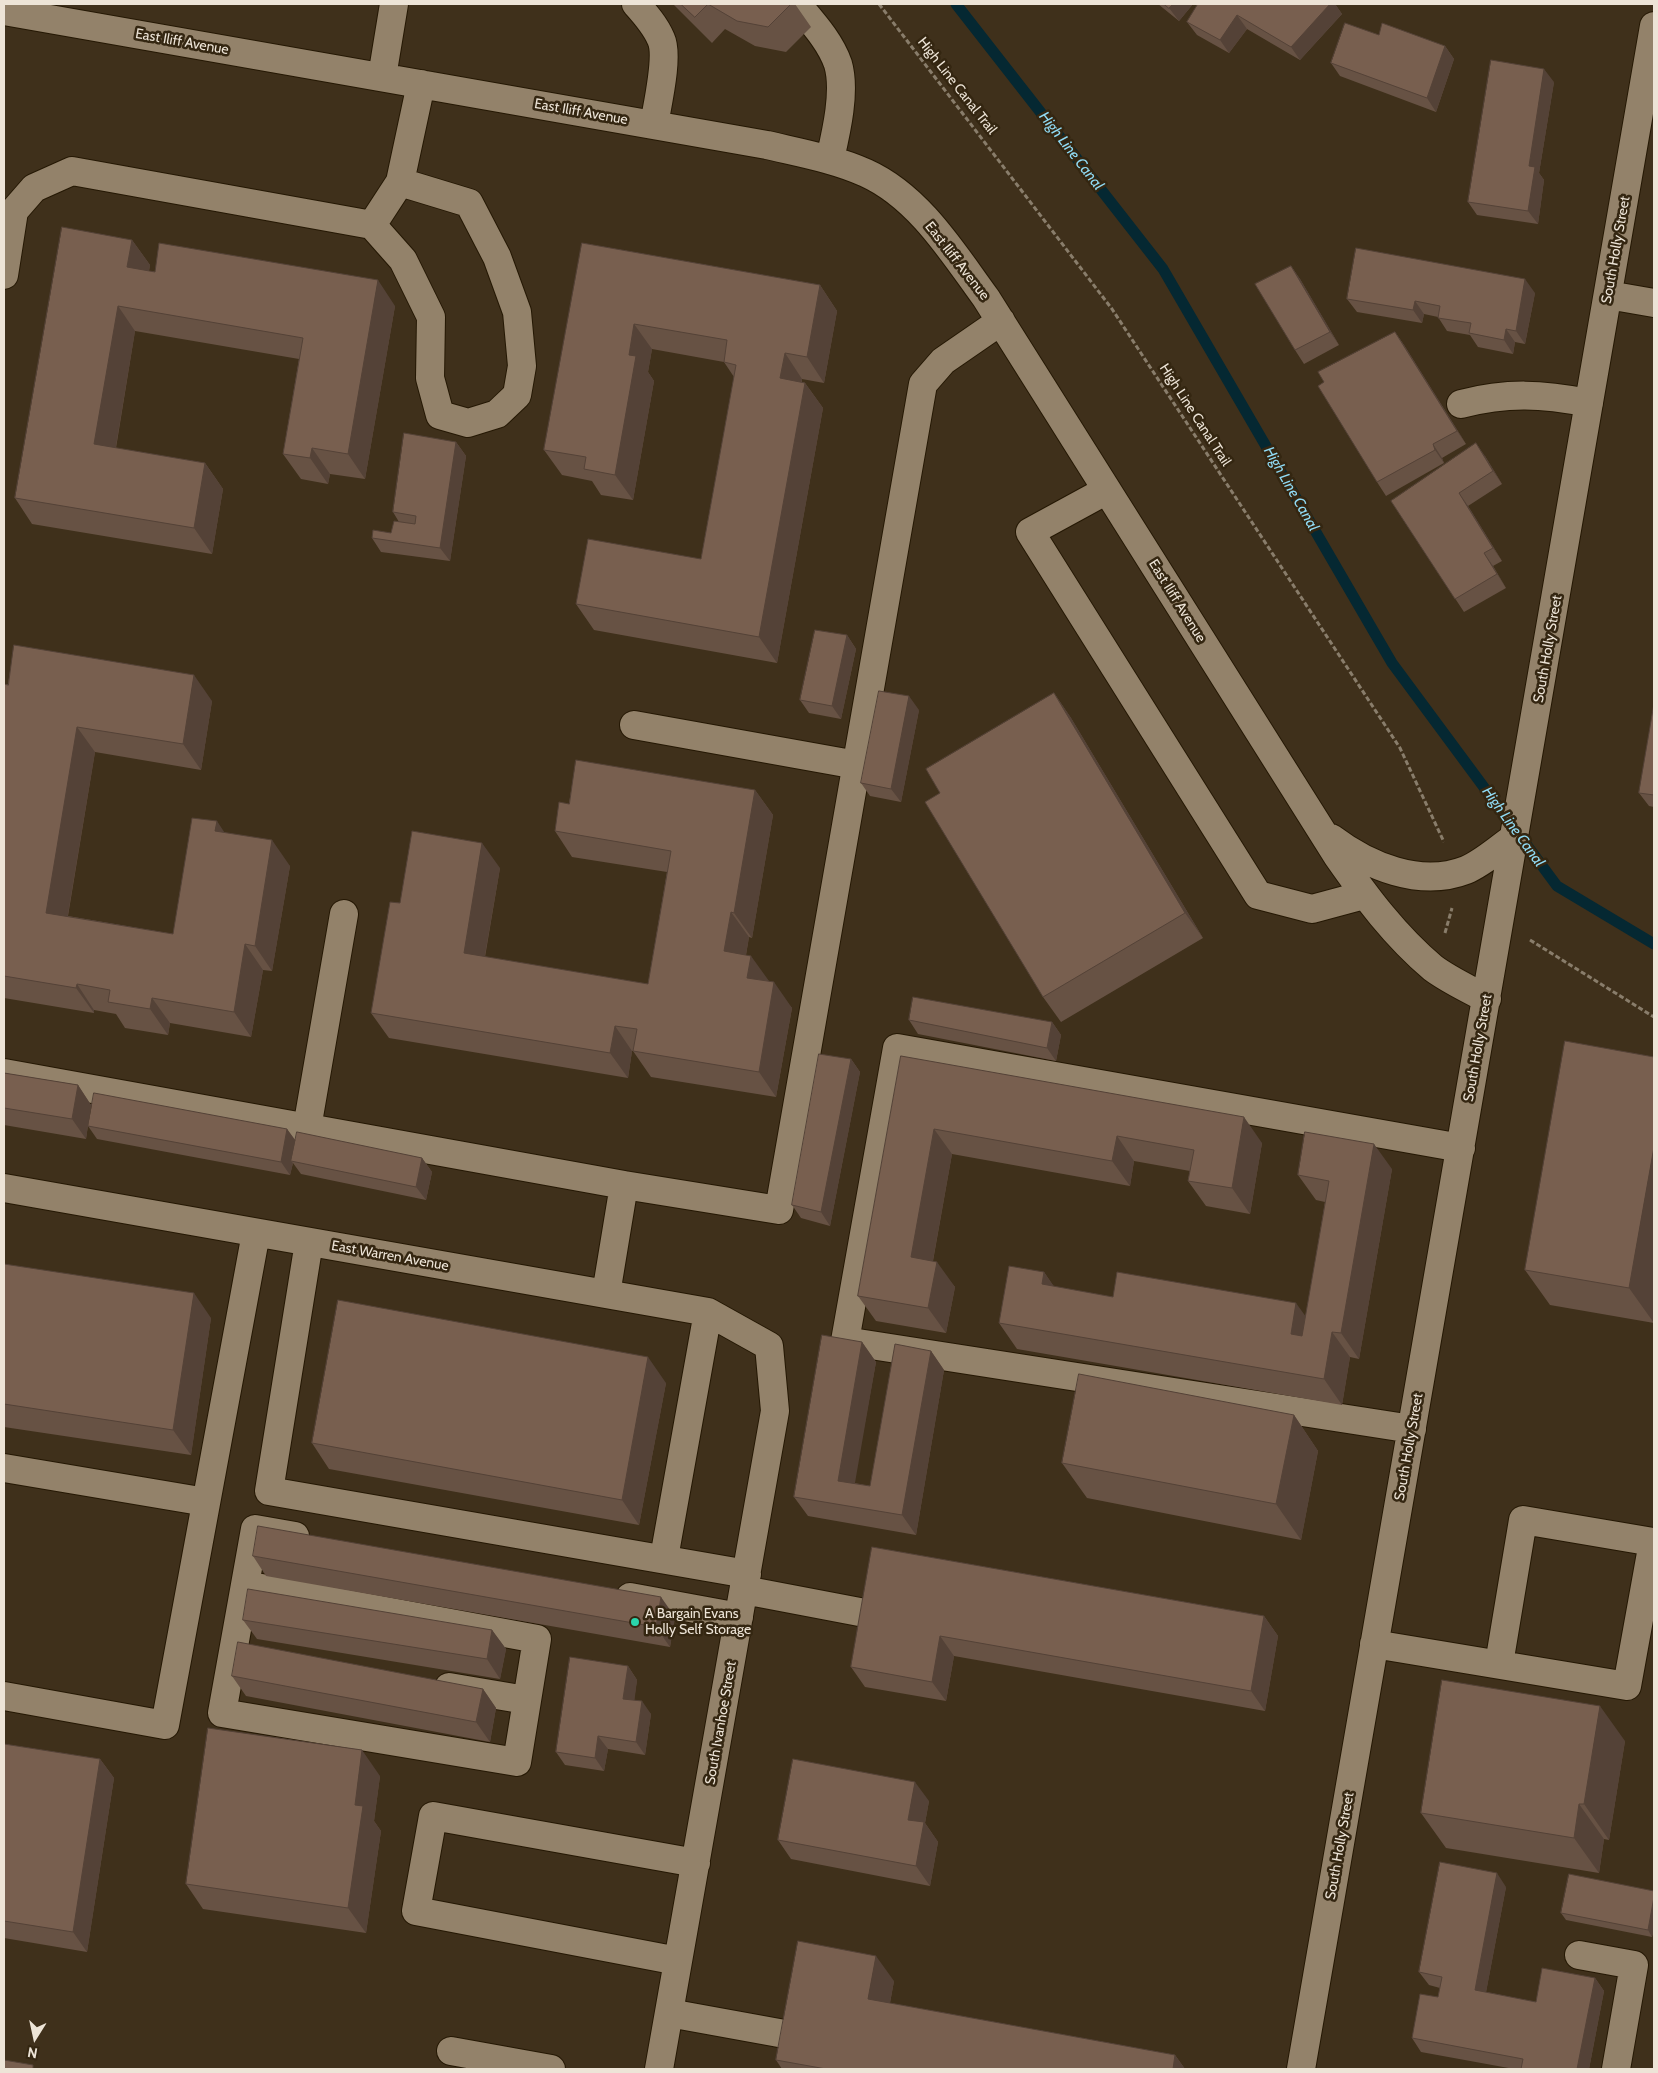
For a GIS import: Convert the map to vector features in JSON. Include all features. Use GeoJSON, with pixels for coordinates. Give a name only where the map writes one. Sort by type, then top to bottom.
{"type":"FeatureCollection","features":[{"type":"Feature","properties":{"kind":"street"},"geometry":{"type":"LineString","coordinates":[[382,77],[394,4]]}},
{"type":"Feature","properties":{"kind":"street"},"geometry":{"type":"LineString","coordinates":[[636,4],[649,18],[662,40],[663,69],[654,125]]}},
{"type":"Feature","properties":{"kind":"street"},"geometry":{"type":"LineString","coordinates":[[797,4],[830,46],[838,66],[840,108],[830,160]]}},
{"type":"Feature","properties":{"kind":"street","name":"East Iliff Avenue"},"geometry":{"type":"LineString","coordinates":[[4,11],[767,145],[830,160],[868,174],[900,195],[931,224],[1001,321],[1321,830],[1364,895],[1402,939],[1435,969],[1487,999]]}},
{"type":"Feature","properties":{"kind":"street","name":"South Holly Street"},"geometry":{"type":"LineString","coordinates":[[1301,2069],[1654,26]]}},
{"type":"Feature","properties":{"kind":"street"},"geometry":{"type":"LineString","coordinates":[[372,225],[400,182],[421,84]]}},
{"type":"Feature","properties":{"kind":"street"},"geometry":{"type":"LineString","coordinates":[[4,275],[14,211],[34,188],[72,171],[372,225],[403,260],[431,317],[430,378],[440,415],[468,423],[497,414],[517,395],[522,366],[517,312],[497,257],[469,203],[400,182]]}},
{"type":"Feature","properties":{"kind":"street"},"geometry":{"type":"LineString","coordinates":[[1608,295],[1654,303]]}},
{"type":"Feature","properties":{"kind":"street"},"geometry":{"type":"LineString","coordinates":[[4,1073],[624,1185],[779,1210],[923,384],[943,360],[1001,321]]}},
{"type":"Feature","properties":{"kind":"street"},"geometry":{"type":"LineString","coordinates":[[1461,404],[1491,396],[1515,394],[1545,395],[1589,403]]}},
{"type":"Feature","properties":{"kind":"street"},"geometry":{"type":"LineString","coordinates":[[1107,490],[1030,532],[1252,886],[1258,895],[1312,909],[1364,895]]}},
{"type":"Feature","properties":{"kind":"street"},"geometry":{"type":"LineString","coordinates":[[634,725],[857,765]]}},
{"type":"Feature","properties":{"kind":"street"},"geometry":{"type":"LineString","coordinates":[[1321,830],[1352,854],[1380,867],[1407,874],[1431,876],[1449,876],[1469,869],[1515,836]]}},
{"type":"Feature","properties":{"kind":"street"},"geometry":{"type":"LineString","coordinates":[[307,1128],[344,914]]}},
{"type":"Feature","properties":{"kind":"street"},"geometry":{"type":"LineString","coordinates":[[1412,1429],[845,1341],[897,1048],[1461,1148]]}},
{"type":"Feature","properties":{"kind":"street"},"geometry":{"type":"LineString","coordinates":[[606,1294],[624,1185]]}},
{"type":"Feature","properties":{"kind":"street","name":"East Warren Avenue"},"geometry":{"type":"LineString","coordinates":[[4,1188],[708,1312],[769,1346]]}},
{"type":"Feature","properties":{"kind":"street"},"geometry":{"type":"LineString","coordinates":[[4,1696],[165,1725],[256,1233]]}},
{"type":"Feature","properties":{"kind":"street"},"geometry":{"type":"LineString","coordinates":[[309,1242],[269,1491],[664,1558],[745,1582],[870,1614]]}},
{"type":"Feature","properties":{"kind":"street"},"geometry":{"type":"LineString","coordinates":[[664,1558],[708,1312]]}},
{"type":"Feature","properties":{"kind":"street","name":"South Ivanhoe Street"},"geometry":{"type":"LineString","coordinates":[[659,2069],[776,1411],[769,1346]]}},
{"type":"Feature","properties":{"kind":"street"},"geometry":{"type":"LineString","coordinates":[[4,1468],[206,1502]]}},
{"type":"Feature","properties":{"kind":"street"},"geometry":{"type":"LineString","coordinates":[[1374,1644],[1628,1686],[1653,1542],[1523,1520],[1499,1664]]}},
{"type":"Feature","properties":{"kind":"street"},"geometry":{"type":"LineString","coordinates":[[245,1586],[537,1639],[517,1762],[222,1713],[255,1529],[322,1542]]}},
{"type":"Feature","properties":{"kind":"street"},"geometry":{"type":"LineString","coordinates":[[604,1592],[739,1617]]}},
{"type":"Feature","properties":{"kind":"street"},"geometry":{"type":"LineString","coordinates":[[234,1649],[263,1654]]}},
{"type":"Feature","properties":{"kind":"street"},"geometry":{"type":"LineString","coordinates":[[429,1683],[526,1700]]}},
{"type":"Feature","properties":{"kind":"street"},"geometry":{"type":"LineString","coordinates":[[678,1961],[416,1911],[432,1816],[696,1863]]}},
{"type":"Feature","properties":{"kind":"street"},"geometry":{"type":"LineString","coordinates":[[1579,1955],[1634,1965],[1616,2069]]}},
{"type":"Feature","properties":{"kind":"street"},"geometry":{"type":"LineString","coordinates":[[669,2013],[790,2035]]}},
{"type":"Feature","properties":{"kind":"street"},"geometry":{"type":"LineString","coordinates":[[450,2051],[550,2069]]}},
{"type":"Feature","properties":{"kind":"path","name":"High Line Canal Trail"},"geometry":{"type":"LineString","coordinates":[[879,4],[1112,309],[1400,748],[1443,836],[1444,844]]}},
{"type":"Feature","properties":{"kind":"path"},"geometry":{"type":"LineString","coordinates":[[1445,934],[1452,907]]}},
{"type":"Feature","properties":{"kind":"path"},"geometry":{"type":"LineString","coordinates":[[1542,948],[1654,1017]]}},
{"type":"Feature","properties":{"kind":"building"},"geometry":{"type":"Polygon","coordinates":[[[681,4],[708,4],[695,17],[681,4]]]}},
{"type":"Feature","properties":{"kind":"building"},"geometry":{"type":"Polygon","coordinates":[[[708,4],[791,4],[768,27],[737,21],[708,4]]]}},
{"type":"Feature","properties":{"kind":"building"},"geometry":{"type":"Polygon","coordinates":[[[1164,4],[1173,4],[1169,8],[1164,4]]]}},
{"type":"Feature","properties":{"kind":"building"},"geometry":{"type":"Polygon","coordinates":[[[1198,4],[1330,4],[1291,47],[1237,15],[1220,40],[1187,22],[1198,4]]]}},
{"type":"Feature","properties":{"kind":"building"},"geometry":{"type":"Polygon","coordinates":[[[1345,23],[1379,35],[1382,23],[1445,46],[1427,98],[1331,63],[1345,23]]]}},
{"type":"Feature","properties":{"kind":"building"},"geometry":{"type":"Polygon","coordinates":[[[1491,60],[1544,69],[1529,166],[1535,167],[1528,211],[1468,202],[1491,60]]]}},
{"type":"Feature","properties":{"kind":"building"},"geometry":{"type":"Polygon","coordinates":[[[62,227],[132,240],[127,267],[155,272],[159,243],[378,280],[348,454],[312,448],[310,458],[283,454],[303,338],[118,306],[94,444],[205,463],[194,528],[15,498],[62,227]]]}},
{"type":"Feature","properties":{"kind":"building"},"geometry":{"type":"Polygon","coordinates":[[[582,243],[820,285],[807,357],[785,353],[780,378],[805,383],[759,637],[576,604],[588,539],[701,559],[736,365],[724,362],[727,340],[634,324],[629,355],[636,356],[615,475],[584,469],[586,457],[544,450],[582,243]]]}},
{"type":"Feature","properties":{"kind":"building"},"geometry":{"type":"Polygon","coordinates":[[[1356,248],[1525,279],[1516,331],[1506,329],[1504,340],[1469,333],[1471,323],[1438,318],[1440,306],[1415,301],[1413,310],[1347,299],[1356,248]]]}},
{"type":"Feature","properties":{"kind":"building"},"geometry":{"type":"Polygon","coordinates":[[[1291,266],[1330,332],[1295,350],[1255,284],[1291,266]]]}},
{"type":"Feature","properties":{"kind":"building"},"geometry":{"type":"Polygon","coordinates":[[[1395,332],[1457,431],[1433,444],[1435,450],[1377,482],[1318,386],[1324,382],[1318,372],[1395,332]]]}},
{"type":"Feature","properties":{"kind":"building"},"geometry":{"type":"Polygon","coordinates":[[[404,433],[456,442],[440,548],[372,538],[373,530],[391,533],[394,521],[415,524],[416,516],[393,512],[404,433]]]}},
{"type":"Feature","properties":{"kind":"building"},"geometry":{"type":"Polygon","coordinates":[[[1476,443],[1493,471],[1459,493],[1493,548],[1484,553],[1497,574],[1455,599],[1391,501],[1476,443]]]}},
{"type":"Feature","properties":{"kind":"building"},"geometry":{"type":"Polygon","coordinates":[[[815,630],[847,635],[832,706],[800,700],[815,630]]]}},
{"type":"Feature","properties":{"kind":"building"},"geometry":{"type":"Polygon","coordinates":[[[14,645],[194,675],[183,744],[77,727],[46,913],[173,934],[192,818],[217,821],[215,831],[272,840],[255,946],[245,944],[234,1012],[152,998],[150,1009],[108,1002],[110,990],[77,984],[76,988],[4,976],[4,684],[8,685],[14,645]]]}},
{"type":"Feature","properties":{"kind":"building"},"geometry":{"type":"Polygon","coordinates":[[[879,691],[909,696],[891,789],[861,783],[879,691]]]}},
{"type":"Feature","properties":{"kind":"building"},"geometry":{"type":"Polygon","coordinates":[[[1054,693],[1185,913],[1043,997],[925,802],[940,793],[926,769],[1054,693]]]}},
{"type":"Feature","properties":{"kind":"building"},"geometry":{"type":"Polygon","coordinates":[[[1654,704],[1654,795],[1639,793],[1654,704]]]}},
{"type":"Feature","properties":{"kind":"building"},"geometry":{"type":"Polygon","coordinates":[[[576,760],[755,790],[734,913],[731,912],[724,951],[751,956],[747,978],[774,982],[759,1072],[633,1051],[637,1029],[615,1026],[610,1053],[371,1013],[390,902],[400,903],[412,831],[482,843],[464,953],[648,984],[671,851],[555,831],[559,802],[569,804],[576,760]]]}},
{"type":"Feature","properties":{"kind":"building"},"geometry":{"type":"Polygon","coordinates":[[[913,997],[1052,1022],[1047,1048],[909,1020],[913,997]]]}},
{"type":"Feature","properties":{"kind":"building"},"geometry":{"type":"Polygon","coordinates":[[[1565,1041],[1654,1057],[1654,1147],[1629,1288],[1525,1270],[1565,1041]]]}},
{"type":"Feature","properties":{"kind":"building"},"geometry":{"type":"Polygon","coordinates":[[[819,1054],[851,1059],[821,1212],[792,1205],[819,1054]]]}},
{"type":"Feature","properties":{"kind":"building"},"geometry":{"type":"Polygon","coordinates":[[[901,1056],[1244,1117],[1232,1188],[1188,1181],[1194,1150],[1117,1136],[1112,1161],[934,1129],[911,1257],[937,1262],[928,1308],[858,1296],[901,1056]]]}},
{"type":"Feature","properties":{"kind":"building"},"geometry":{"type":"Polygon","coordinates":[[[4,1073],[78,1085],[72,1119],[4,1108],[4,1073]]]}},
{"type":"Feature","properties":{"kind":"building"},"geometry":{"type":"Polygon","coordinates":[[[94,1093],[287,1129],[281,1162],[88,1126],[94,1093]]]}},
{"type":"Feature","properties":{"kind":"building"},"geometry":{"type":"Polygon","coordinates":[[[297,1132],[422,1158],[416,1187],[291,1161],[297,1132]]]}},
{"type":"Feature","properties":{"kind":"building"},"geometry":{"type":"Polygon","coordinates":[[[1305,1132],[1374,1144],[1341,1333],[1332,1332],[1324,1379],[999,1323],[1009,1266],[1044,1272],[1042,1284],[1113,1297],[1117,1272],[1296,1303],[1291,1334],[1302,1336],[1329,1181],[1298,1175],[1305,1132]]]}},
{"type":"Feature","properties":{"kind":"building"},"geometry":{"type":"Polygon","coordinates":[[[4,1264],[194,1293],[173,1430],[4,1404],[4,1264]]]}},
{"type":"Feature","properties":{"kind":"building"},"geometry":{"type":"Polygon","coordinates":[[[338,1300],[648,1357],[622,1500],[312,1443],[338,1300]]]}},
{"type":"Feature","properties":{"kind":"building"},"geometry":{"type":"Polygon","coordinates":[[[822,1335],[862,1342],[838,1481],[870,1486],[895,1344],[931,1351],[902,1515],[794,1497],[822,1335]]]}},
{"type":"Feature","properties":{"kind":"building"},"geometry":{"type":"Polygon","coordinates":[[[1079,1374],[1294,1415],[1276,1504],[1062,1463],[1079,1374]]]}},
{"type":"Feature","properties":{"kind":"building"},"geometry":{"type":"Polygon","coordinates":[[[258,1526],[661,1597],[656,1627],[253,1556],[258,1526]]]}},
{"type":"Feature","properties":{"kind":"building"},"geometry":{"type":"Polygon","coordinates":[[[872,1547],[1264,1616],[1251,1691],[940,1636],[932,1682],[851,1667],[872,1547]]]}},
{"type":"Feature","properties":{"kind":"building"},"geometry":{"type":"Polygon","coordinates":[[[248,1589],[492,1630],[487,1659],[243,1620],[248,1589]]]}},
{"type":"Feature","properties":{"kind":"building"},"geometry":{"type":"Polygon","coordinates":[[[238,1642],[483,1689],[476,1722],[232,1676],[238,1642]]]}},
{"type":"Feature","properties":{"kind":"building"},"geometry":{"type":"Polygon","coordinates":[[[570,1657],[628,1666],[623,1699],[642,1701],[636,1742],[598,1736],[595,1758],[556,1752],[570,1657]]]}},
{"type":"Feature","properties":{"kind":"building"},"geometry":{"type":"Polygon","coordinates":[[[1442,1680],[1600,1706],[1584,1804],[1579,1804],[1574,1838],[1421,1813],[1442,1680]]]}},
{"type":"Feature","properties":{"kind":"building"},"geometry":{"type":"Polygon","coordinates":[[[208,1728],[362,1750],[355,1805],[363,1806],[348,1908],[186,1884],[208,1728]]]}},
{"type":"Feature","properties":{"kind":"building"},"geometry":{"type":"Polygon","coordinates":[[[4,1744],[100,1759],[73,1932],[4,1921],[4,1744]]]}},
{"type":"Feature","properties":{"kind":"building"},"geometry":{"type":"Polygon","coordinates":[[[793,1759],[915,1782],[908,1820],[924,1822],[916,1866],[778,1840],[793,1759]]]}},
{"type":"Feature","properties":{"kind":"building"},"geometry":{"type":"Polygon","coordinates":[[[1440,1862],[1497,1873],[1475,1990],[1536,2002],[1542,1968],[1595,1978],[1577,2069],[1521,2069],[1523,2059],[1412,2038],[1420,1994],[1438,1997],[1442,1977],[1419,1972],[1440,1862]]]}},
{"type":"Feature","properties":{"kind":"building"},"geometry":{"type":"Polygon","coordinates":[[[1569,1874],[1654,1891],[1648,1930],[1561,1913],[1569,1874]]]}},
{"type":"Feature","properties":{"kind":"building"},"geometry":{"type":"Polygon","coordinates":[[[798,1941],[876,1956],[868,1999],[1175,2055],[1173,2069],[826,2069],[776,2060],[798,1941]]]}},
{"type":"Feature","properties":{"kind":"building"},"geometry":{"type":"Polygon","coordinates":[[[4,2060],[33,2065],[33,2069],[4,2069],[4,2060]]]}},
{"type":"Feature","properties":{"kind":"waterway","name":"High Line Canal"},"geometry":{"type":"LineString","coordinates":[[956,4],[1163,269],[1392,663],[1557,886],[1654,944]]}},
{"type":"Feature","properties":{"kind":"place","name":"A Bargain Evans Holly Self Storage"},"geometry":{"type":"Point","coordinates":[635,1622]}}]}
